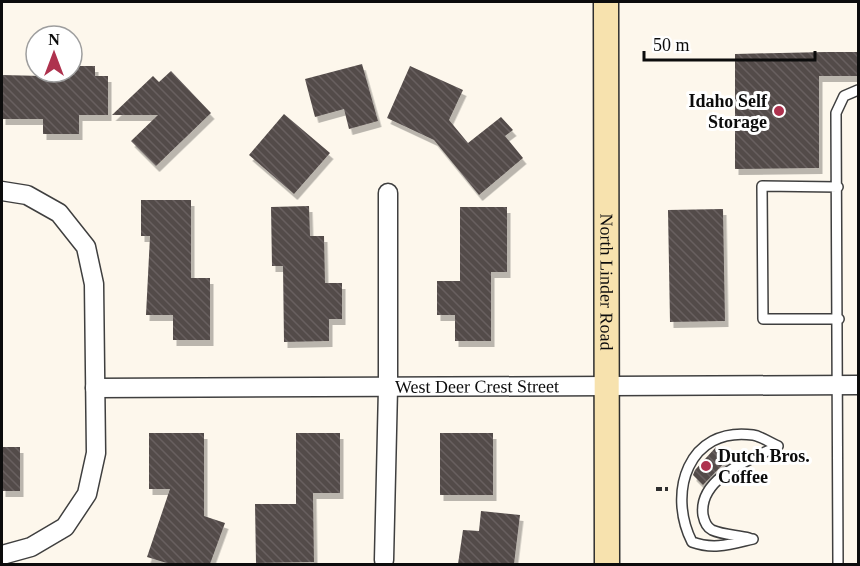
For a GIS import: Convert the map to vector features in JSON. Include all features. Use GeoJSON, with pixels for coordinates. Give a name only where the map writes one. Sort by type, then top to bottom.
{"type":"FeatureCollection","features":[{"type":"Feature","properties":{"kind":"main road","name":"North Linder Road"},"geometry":{"type":"LineString","coordinates":[[606,2],[607,564]]}},
{"type":"Feature","properties":{"kind":"street"},"geometry":{"type":"LineString","coordinates":[[2,191],[27,195],[59,213],[87,247],[94,284],[96,453],[87,494],[65,526],[31,548],[2,555]]}},
{"type":"Feature","properties":{"kind":"street"},"geometry":{"type":"LineString","coordinates":[[384,560],[388,388],[388,193]]}},
{"type":"Feature","properties":{"kind":"street","name":"West Deer Crest Street"},"geometry":{"type":"LineString","coordinates":[[95,388],[839,387],[858,385]]}},
{"type":"Feature","properties":{"kind":"lane"},"geometry":{"type":"LineString","coordinates":[[838,564],[839,318],[836,113],[844,96],[858,90]]}},
{"type":"Feature","properties":{"kind":"lane"},"geometry":{"type":"LineString","coordinates":[[837,187],[762,186],[763,319],[839,318]]}},
{"type":"Feature","properties":{"kind":"lane"},"geometry":{"type":"LineString","coordinates":[[732,435],[754,435],[778,446],[725,475],[705,495],[702,506],[707,526],[712,530],[753,539],[720,547],[706,547],[692,542],[684,526],[681,485],[686,469],[696,454],[713,441],[732,435]]}},
{"type":"Feature","properties":{"kind":"path"},"geometry":{"type":"LineString","coordinates":[[656,489],[673,489]]}},
{"type":"Feature","properties":{"kind":"building"},"geometry":{"type":"Polygon","coordinates":[[[858,52],[858,76],[819,76],[819,168],[735,169],[735,54],[858,52]]]}},
{"type":"Feature","properties":{"kind":"building"},"geometry":{"type":"Polygon","coordinates":[[[362,64],[378,121],[349,129],[344,109],[315,117],[305,79],[362,64]]]}},
{"type":"Feature","properties":{"kind":"building"},"geometry":{"type":"Polygon","coordinates":[[[84,66],[95,66],[95,76],[108,76],[108,115],[79,115],[79,134],[43,134],[43,119],[2,119],[2,75],[24,76],[24,84],[84,84],[84,66]]]}},
{"type":"Feature","properties":{"kind":"building"},"geometry":{"type":"Polygon","coordinates":[[[410,66],[463,90],[449,120],[468,143],[501,117],[513,130],[505,136],[523,158],[479,195],[434,140],[387,118],[410,66]]]}},
{"type":"Feature","properties":{"kind":"building"},"geometry":{"type":"Polygon","coordinates":[[[171,71],[211,113],[156,166],[131,141],[158,115],[112,115],[153,76],[159,82],[171,71]]]}},
{"type":"Feature","properties":{"kind":"building"},"geometry":{"type":"Polygon","coordinates":[[[284,114],[330,153],[294,194],[249,155],[284,114]]]}},
{"type":"Feature","properties":{"kind":"building"},"geometry":{"type":"Polygon","coordinates":[[[141,200],[191,200],[191,278],[210,278],[210,340],[173,340],[173,315],[146,315],[150,236],[141,236],[141,200]]]}},
{"type":"Feature","properties":{"kind":"building"},"geometry":{"type":"Polygon","coordinates":[[[309,206],[310,236],[324,236],[325,283],[342,283],[342,319],[329,319],[329,341],[284,342],[283,266],[272,266],[271,207],[309,206]]]}},
{"type":"Feature","properties":{"kind":"building"},"geometry":{"type":"Polygon","coordinates":[[[460,207],[507,207],[507,272],[491,272],[491,341],[455,341],[455,315],[437,315],[437,281],[460,281],[460,207]]]}},
{"type":"Feature","properties":{"kind":"building"},"geometry":{"type":"Polygon","coordinates":[[[723,209],[725,321],[670,322],[668,210],[723,209]]]}},
{"type":"Feature","properties":{"kind":"building"},"geometry":{"type":"Polygon","coordinates":[[[149,433],[204,433],[204,516],[225,523],[210,564],[170,564],[147,557],[170,489],[149,489],[149,433]]]}},
{"type":"Feature","properties":{"kind":"building"},"geometry":{"type":"Polygon","coordinates":[[[296,433],[340,433],[340,493],[313,493],[314,562],[256,563],[255,504],[296,504],[296,433]]]}},
{"type":"Feature","properties":{"kind":"building"},"geometry":{"type":"Polygon","coordinates":[[[440,433],[493,433],[493,495],[440,495],[440,433]]]}},
{"type":"Feature","properties":{"kind":"building"},"geometry":{"type":"Polygon","coordinates":[[[2,447],[20,447],[20,491],[2,491],[2,447]]]}},
{"type":"Feature","properties":{"kind":"building","name":"Dutch Bros. Coffee"},"geometry":{"type":"Polygon","coordinates":[[[716,447],[728,459],[703,485],[693,475],[716,447]]]}},
{"type":"Feature","properties":{"kind":"building"},"geometry":{"type":"Polygon","coordinates":[[[481,511],[520,515],[514,564],[458,564],[463,530],[479,531],[481,511]]]}},
{"type":"Feature","properties":{"kind":"place","name":"Idaho Self Storage"},"geometry":{"type":"Point","coordinates":[779,111]}},
{"type":"Feature","properties":{"kind":"place","name":"Dutch Bros. Coffee"},"geometry":{"type":"Point","coordinates":[706,466]}}]}
